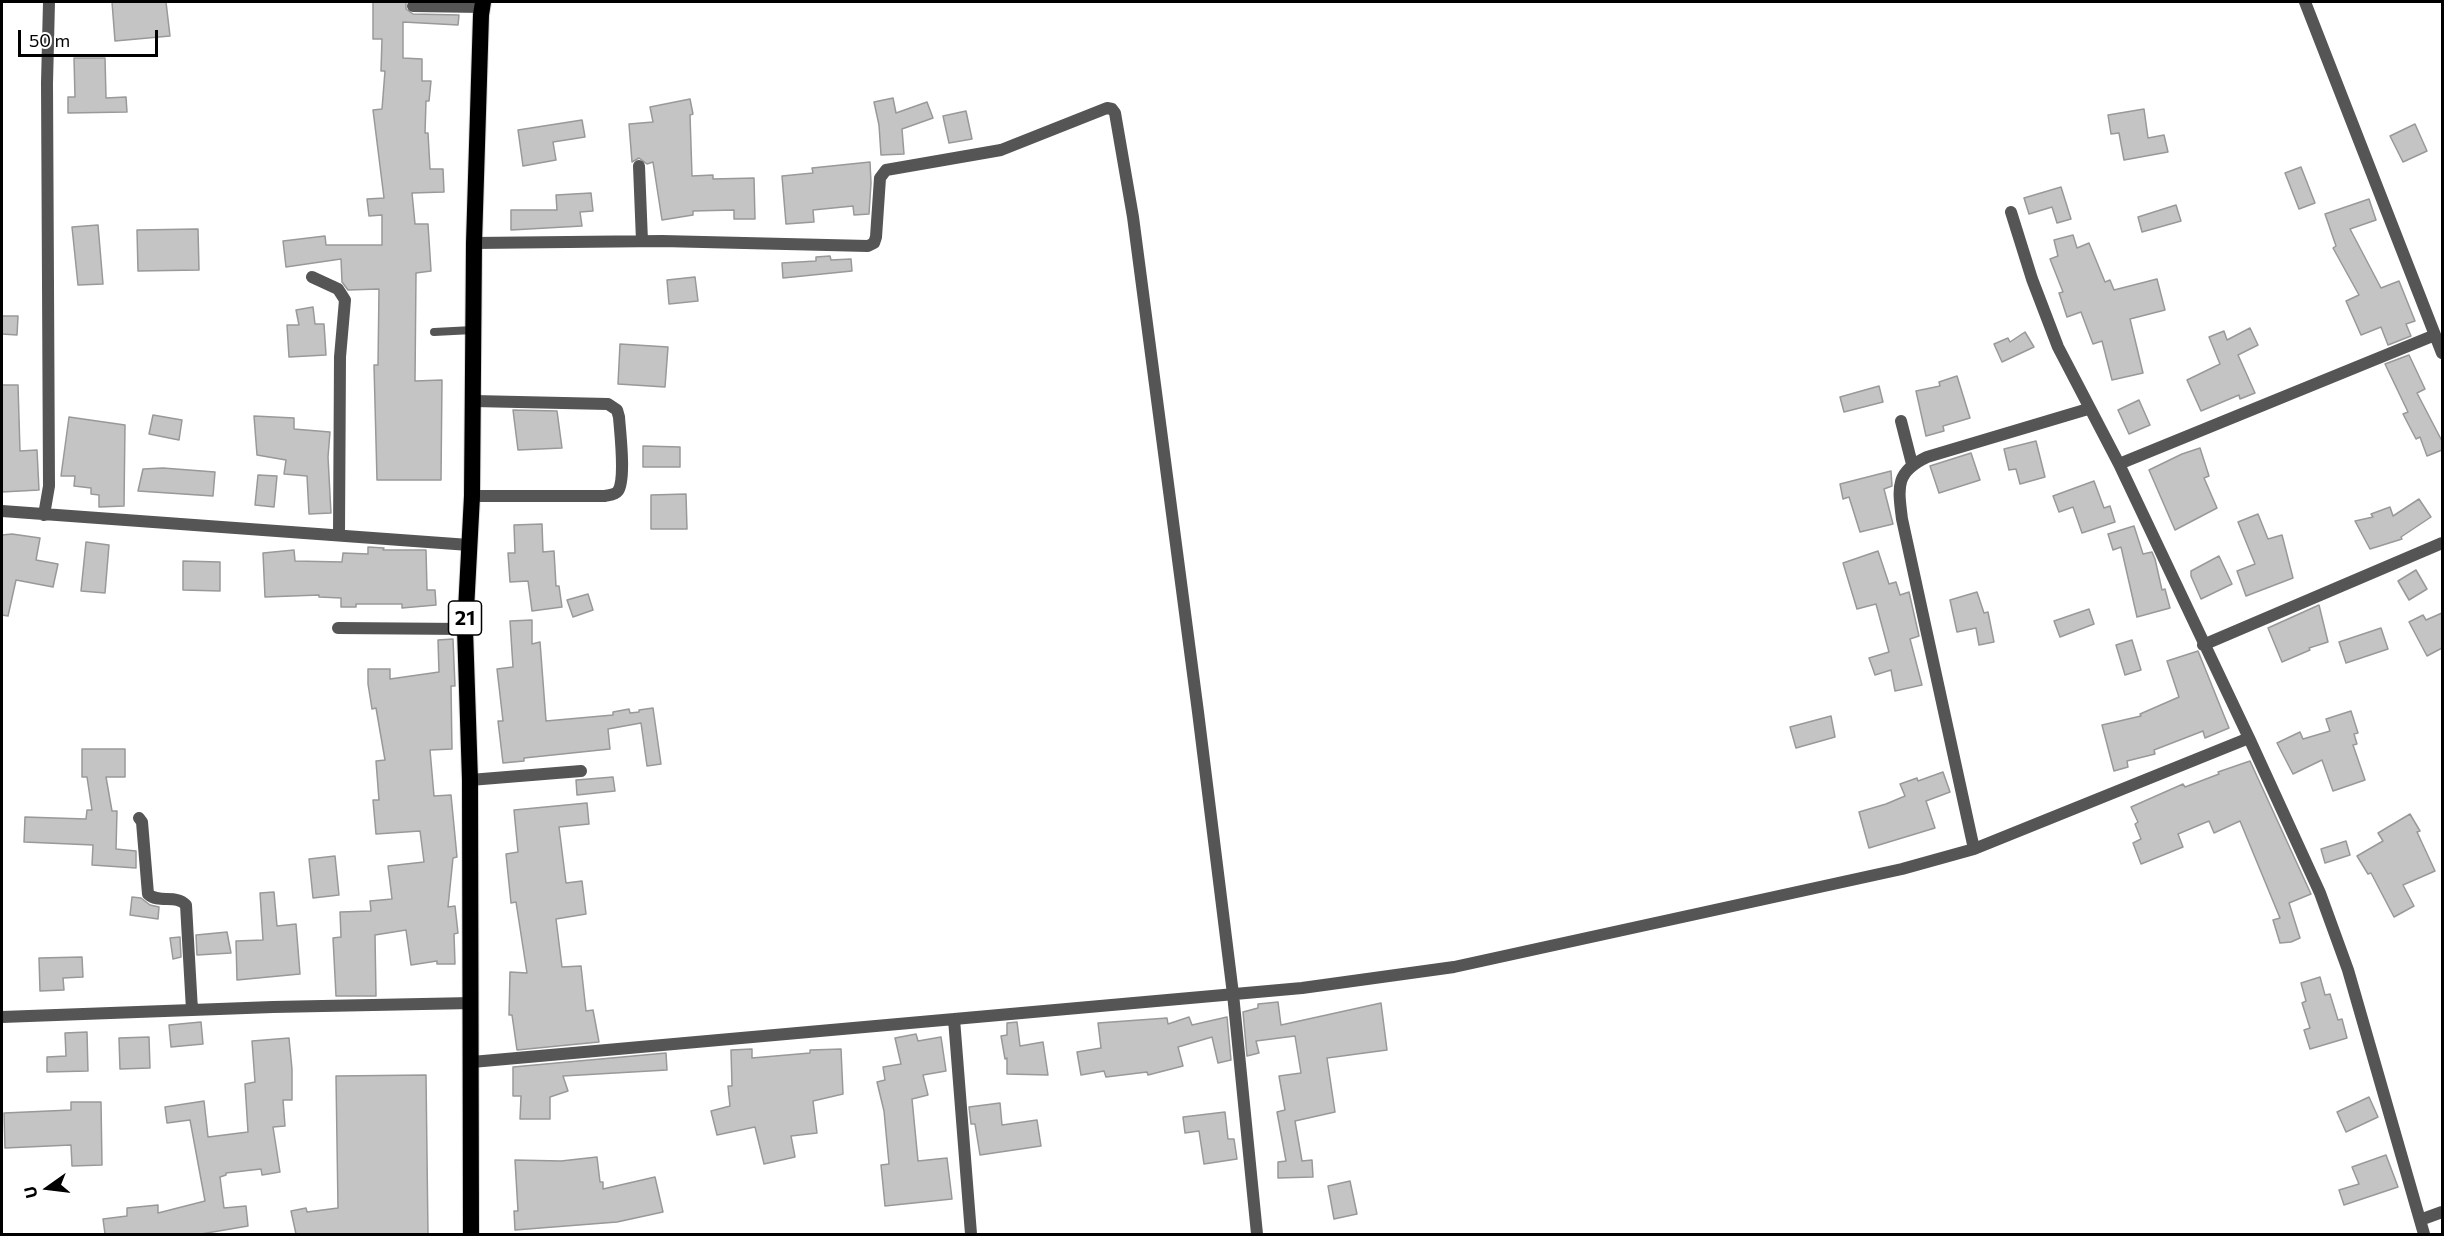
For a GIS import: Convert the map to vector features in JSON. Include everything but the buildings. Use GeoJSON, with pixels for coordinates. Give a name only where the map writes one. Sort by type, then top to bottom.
{"type":"FeatureCollection","features":[{"type":"Feature","properties":{"kind":"highway","name":"21"},"geometry":{"type":"LineString","coordinates":[[471,1234],[470,780],[465,629],[472,496],[474,243],[483,4]]}},
{"type":"Feature","properties":{"kind":"street"},"geometry":{"type":"LineString","coordinates":[[44,515],[49,476],[47,83],[49,2]]}},
{"type":"Feature","properties":{"kind":"street"},"geometry":{"type":"LineString","coordinates":[[2305,2],[2442,353]]}},
{"type":"Feature","properties":{"kind":"street"},"geometry":{"type":"LineString","coordinates":[[413,6],[483,4]]}},
{"type":"Feature","properties":{"kind":"street"},"geometry":{"type":"LineString","coordinates":[[474,243],[642,241],[868,246],[874,243],[876,237],[880,178],[886,170],[1001,150],[1107,108],[1112,109],[1115,113],[1133,217],[1233,994],[1257,1234]]}},
{"type":"Feature","properties":{"kind":"street"},"geometry":{"type":"LineString","coordinates":[[639,166],[642,241]]}},
{"type":"Feature","properties":{"kind":"street"},"geometry":{"type":"LineString","coordinates":[[2011,212],[2032,279],[2058,347],[2088,409],[2119,464],[2320,893],[2348,970],[2424,1234]]}},
{"type":"Feature","properties":{"kind":"street"},"geometry":{"type":"LineString","coordinates":[[312,277],[338,289],[345,300],[340,357],[339,534]]}},
{"type":"Feature","properties":{"kind":"street"},"geometry":{"type":"LineString","coordinates":[[2119,464],[2435,335]]}},
{"type":"Feature","properties":{"kind":"street"},"geometry":{"type":"LineString","coordinates":[[472,496],[605,496],[613,495],[619,490],[622,479],[619,417],[609,404],[474,401]]}},
{"type":"Feature","properties":{"kind":"street"},"geometry":{"type":"LineString","coordinates":[[1974,849],[1902,519],[1901,477],[1911,464],[1927,457],[2088,409]]}},
{"type":"Feature","properties":{"kind":"street"},"geometry":{"type":"LineString","coordinates":[[1901,421],[1911,464]]}},
{"type":"Feature","properties":{"kind":"street"},"geometry":{"type":"LineString","coordinates":[[2,511],[469,545]]}},
{"type":"Feature","properties":{"kind":"street"},"geometry":{"type":"LineString","coordinates":[[2203,645],[2442,543]]}},
{"type":"Feature","properties":{"kind":"street"},"geometry":{"type":"LineString","coordinates":[[338,628],[465,629]]}},
{"type":"Feature","properties":{"kind":"street"},"geometry":{"type":"LineString","coordinates":[[472,1062],[1302,988],[1454,967],[1902,869],[1974,849],[2249,738]]}},
{"type":"Feature","properties":{"kind":"street"},"geometry":{"type":"LineString","coordinates":[[470,780],[582,771]]}},
{"type":"Feature","properties":{"kind":"street"},"geometry":{"type":"LineString","coordinates":[[140,818],[148,894],[153,898],[179,900],[186,905],[192,1010]]}},
{"type":"Feature","properties":{"kind":"street"},"geometry":{"type":"LineString","coordinates":[[2,1017],[472,1003]]}},
{"type":"Feature","properties":{"kind":"street"},"geometry":{"type":"LineString","coordinates":[[954,1018],[971,1234]]}},
{"type":"Feature","properties":{"kind":"street"},"geometry":{"type":"LineString","coordinates":[[2420,1220],[2442,1212]]}},
{"type":"Feature","properties":{"kind":"lane"},"geometry":{"type":"LineString","coordinates":[[434,332],[473,330]]}}]}
